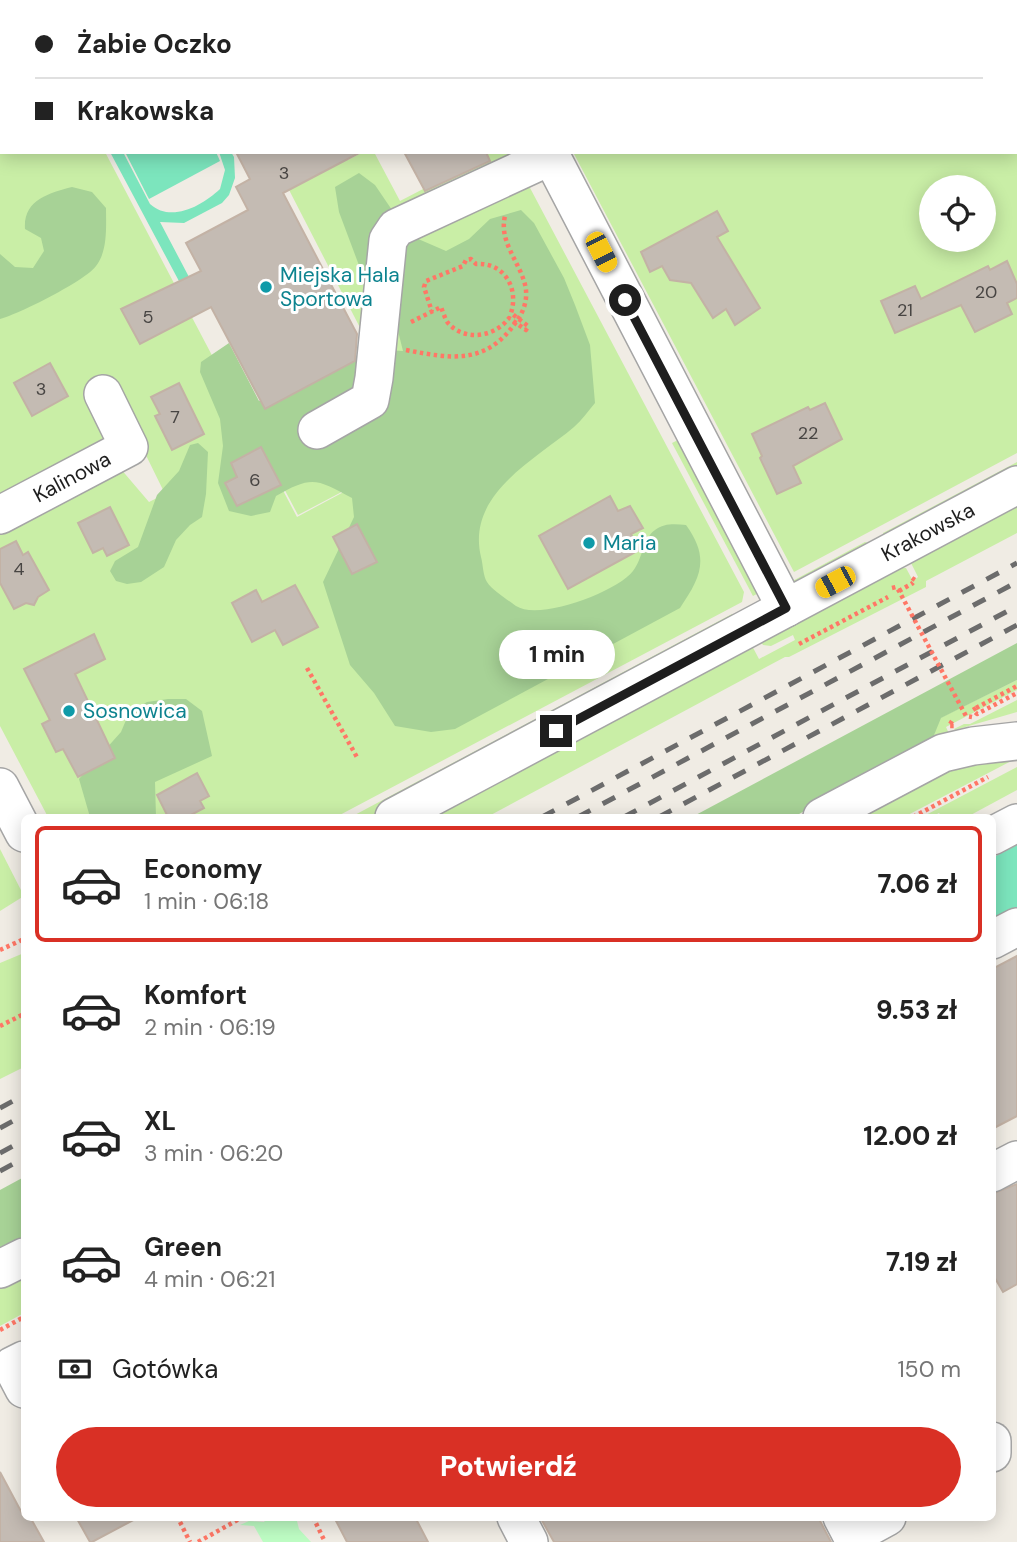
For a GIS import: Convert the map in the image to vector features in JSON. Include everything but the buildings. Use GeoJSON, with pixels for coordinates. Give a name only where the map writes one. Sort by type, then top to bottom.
{"type":"FeatureCollection","features":[{"type":"Feature","properties":{"kind":"street"},"geometry":{"type":"LineString","coordinates":[[317,430],[370,400],[388,240],[396,228],[550,154],[786,608]]}},
{"type":"Feature","properties":{"kind":"street","name":"Kalinowa"},"geometry":{"type":"LineString","coordinates":[[0,515],[129,447],[103,394]]}},
{"type":"Feature","properties":{"kind":"street","name":"Krakowska"},"geometry":{"type":"LineString","coordinates":[[400,814],[1017,485]]}},
{"type":"Feature","properties":{"kind":"street"},"geometry":{"type":"LineString","coordinates":[[828,814],[943,753],[973,746],[1017,741]]}},
{"type":"Feature","properties":{"kind":"street"},"geometry":{"type":"LineString","coordinates":[[0,787],[21,827]]}},
{"type":"Feature","properties":{"kind":"street"},"geometry":{"type":"LineString","coordinates":[[996,834],[1017,823]]}},
{"type":"Feature","properties":{"kind":"street"},"geometry":{"type":"LineString","coordinates":[[996,938],[1017,927]]}},
{"type":"Feature","properties":{"kind":"street"},"geometry":{"type":"LineString","coordinates":[[996,1171],[1017,1160]]}},
{"type":"Feature","properties":{"kind":"street"},"geometry":{"type":"LineString","coordinates":[[0,1269],[21,1258]]}},
{"type":"Feature","properties":{"kind":"street"},"geometry":{"type":"LineString","coordinates":[[21,1362],[12,1366],[21,1383]]}},
{"type":"Feature","properties":{"kind":"street"},"geometry":{"type":"LineString","coordinates":[[518,1521],[529,1542]]}},
{"type":"Feature","properties":{"kind":"street"},"geometry":{"type":"LineString","coordinates":[[850,1532],[877,1521]]}},
{"type":"Feature","properties":{"kind":"path"},"geometry":{"type":"LineString","coordinates":[[377,345],[444,358],[484,350],[502,341],[523,312],[526,292],[504,236],[505,216]]}},
{"type":"Feature","properties":{"kind":"path"},"geometry":{"type":"LineString","coordinates":[[432,312],[424,287],[426,281],[471,259],[476,264],[492,265],[505,275],[513,293],[511,313],[528,326],[526,330],[509,318],[492,332],[483,335],[469,334],[449,323],[441,307]]}},
{"type":"Feature","properties":{"kind":"path"},"geometry":{"type":"LineString","coordinates":[[799,644],[890,593],[896,587],[913,580]]}},
{"type":"Feature","properties":{"kind":"path"},"geometry":{"type":"LineString","coordinates":[[901,587],[967,717],[970,718],[1017,693]]}},
{"type":"Feature","properties":{"kind":"path"},"geometry":{"type":"LineString","coordinates":[[307,668],[358,759]]}},
{"type":"Feature","properties":{"kind":"path"},"geometry":{"type":"LineString","coordinates":[[1017,686],[978,711],[1017,693]]}},
{"type":"Feature","properties":{"kind":"path"},"geometry":{"type":"LineString","coordinates":[[919,814],[994,774]]}},
{"type":"Feature","properties":{"kind":"path"},"geometry":{"type":"LineString","coordinates":[[0,950],[21,940]]}},
{"type":"Feature","properties":{"kind":"path"},"geometry":{"type":"LineString","coordinates":[[0,1027],[21,1016]]}},
{"type":"Feature","properties":{"kind":"path"},"geometry":{"type":"LineString","coordinates":[[0,1330],[21,1319]]}},
{"type":"Feature","properties":{"kind":"path"},"geometry":{"type":"LineString","coordinates":[[198,1542],[236,1521]]}},
{"type":"Feature","properties":{"kind":"path"},"geometry":{"type":"LineString","coordinates":[[315,1521],[326,1542]]}},
{"type":"Feature","properties":{"kind":"path"},"geometry":{"type":"LineString","coordinates":[[180,1522],[190,1542]]}},
{"type":"Feature","properties":{"kind":"green space"},"geometry":{"type":"Polygon","coordinates":[[[0,154],[106,154],[297,517],[448,436],[298,515],[244,413],[371,349],[287,186],[345,156],[348,160],[359,154],[375,154],[400,201],[479,160],[476,154],[512,154],[744,592],[742,602],[342,814],[46,814],[0,726],[0,531],[120,468],[149,502],[165,494],[111,384],[107,445],[0,502],[0,154]]]}},
{"type":"Feature","properties":{"kind":"green space"},"geometry":{"type":"Polygon","coordinates":[[[111,154],[124,154],[150,204],[167,212],[186,210],[213,195],[220,189],[225,170],[220,154],[232,154],[234,157],[235,178],[229,195],[222,203],[184,223],[160,222],[189,277],[180,283],[111,154]]]}},
{"type":"Feature","properties":{"kind":"green space"},"geometry":{"type":"Polygon","coordinates":[[[126,154],[217,154],[220,161],[149,199],[126,154]]]}},
{"type":"Feature","properties":{"kind":"green space"},"geometry":{"type":"Polygon","coordinates":[[[574,154],[1017,154],[1017,453],[794,572],[574,154]]]}},
{"type":"Feature","properties":{"kind":"green space"},"geometry":{"type":"Polygon","coordinates":[[[359,173],[375,185],[409,235],[446,251],[469,239],[490,219],[521,210],[534,223],[564,278],[590,345],[595,403],[574,427],[507,481],[484,515],[479,535],[484,573],[489,585],[516,606],[527,610],[542,610],[577,602],[624,579],[636,566],[651,533],[670,524],[686,525],[700,558],[700,567],[693,587],[680,608],[455,729],[431,732],[395,726],[374,693],[350,665],[323,582],[354,517],[352,498],[322,483],[307,482],[276,496],[270,512],[251,516],[229,511],[218,483],[223,446],[220,419],[200,372],[201,362],[229,343],[259,401],[371,349],[403,351],[393,311],[372,300],[339,212],[335,187],[359,173]]]}},
{"type":"Feature","properties":{"kind":"green space"},"geometry":{"type":"Polygon","coordinates":[[[72,187],[92,192],[106,208],[106,238],[100,260],[89,272],[66,288],[0,319],[0,254],[15,267],[33,268],[44,251],[41,238],[25,229],[28,211],[46,195],[72,187]]]}},
{"type":"Feature","properties":{"kind":"green space"},"geometry":{"type":"Polygon","coordinates":[[[678,440],[762,591],[753,596],[672,443],[678,440]]]}},
{"type":"Feature","properties":{"kind":"green space"},"geometry":{"type":"Polygon","coordinates":[[[198,443],[208,452],[202,517],[176,540],[164,567],[141,582],[127,584],[116,581],[110,571],[115,561],[138,547],[157,495],[179,471],[190,445],[198,443]]]}},
{"type":"Feature","properties":{"kind":"green space"},"geometry":{"type":"Polygon","coordinates":[[[1017,462],[1017,472],[801,586],[787,584],[865,542],[868,543],[1017,462]]]}},
{"type":"Feature","properties":{"kind":"green space"},"geometry":{"type":"Polygon","coordinates":[[[1017,499],[1017,533],[926,581],[926,587],[785,657],[493,814],[433,814],[750,642],[759,659],[795,640],[793,635],[771,646],[763,645],[758,637],[902,568],[906,568],[913,581],[918,577],[908,557],[1017,499]]]}},
{"type":"Feature","properties":{"kind":"green space"},"geometry":{"type":"Polygon","coordinates":[[[732,614],[737,620],[383,814],[357,814],[422,779],[423,781],[433,776],[432,774],[732,614]]]}},
{"type":"Feature","properties":{"kind":"green space"},"geometry":{"type":"Polygon","coordinates":[[[1017,643],[1017,680],[941,718],[930,745],[854,782],[799,814],[698,814],[1017,643]]]}},
{"type":"Feature","properties":{"kind":"green space"},"geometry":{"type":"Polygon","coordinates":[[[1017,680],[1017,690],[946,727],[951,738],[930,745],[940,718],[1017,680]]]}},
{"type":"Feature","properties":{"kind":"green space"},"geometry":{"type":"Polygon","coordinates":[[[186,699],[202,711],[212,756],[155,782],[156,814],[89,814],[79,779],[121,732],[129,713],[147,702],[186,699]]]}},
{"type":"Feature","properties":{"kind":"green space"},"geometry":{"type":"Polygon","coordinates":[[[1017,700],[1017,712],[954,729],[970,724],[1017,700]]]}},
{"type":"Feature","properties":{"kind":"green space"},"geometry":{"type":"Polygon","coordinates":[[[1017,758],[910,814],[849,814],[938,767],[1017,758]]]}},
{"type":"Feature","properties":{"kind":"green space"},"geometry":{"type":"Polygon","coordinates":[[[1017,767],[1017,790],[973,814],[928,814],[1017,767]]]}},
{"type":"Feature","properties":{"kind":"green space"},"geometry":{"type":"Polygon","coordinates":[[[1017,845],[1017,911],[996,923],[996,856],[1017,845]]]}},
{"type":"Feature","properties":{"kind":"green space"},"geometry":{"type":"Polygon","coordinates":[[[0,849],[21,890],[21,898],[0,911],[0,849]]]}},
{"type":"Feature","properties":{"kind":"green space"},"geometry":{"type":"Polygon","coordinates":[[[21,954],[21,1068],[0,1079],[0,963],[21,954]]]}},
{"type":"Feature","properties":{"kind":"green space"},"geometry":{"type":"Polygon","coordinates":[[[21,1179],[21,1238],[0,1248],[0,1190],[21,1179]]]}},
{"type":"Feature","properties":{"kind":"green space"},"geometry":{"type":"Polygon","coordinates":[[[21,1270],[21,1315],[0,1326],[0,1281],[21,1270]]]}},
{"type":"Feature","properties":{"kind":"green space"},"geometry":{"type":"Polygon","coordinates":[[[249,1521],[297,1521],[299,1529],[311,1542],[263,1542],[254,1526],[240,1525],[249,1521]]]}},
{"type":"Feature","properties":{"kind":"railway"},"geometry":{"type":"LineString","coordinates":[[548,814],[1017,563]]}},
{"type":"Feature","properties":{"kind":"railway"},"geometry":{"type":"LineString","coordinates":[[584,814],[1017,582]]}},
{"type":"Feature","properties":{"kind":"railway"},"geometry":{"type":"LineString","coordinates":[[630,814],[1017,606]]}},
{"type":"Feature","properties":{"kind":"railway"},"geometry":{"type":"LineString","coordinates":[[665,814],[1017,625]]}},
{"type":"Feature","properties":{"kind":"railway"},"geometry":{"type":"LineString","coordinates":[[0,1108],[21,1097]]}},
{"type":"Feature","properties":{"kind":"railway"},"geometry":{"type":"LineString","coordinates":[[0,1128],[21,1117]]}},
{"type":"Feature","properties":{"kind":"railway"},"geometry":{"type":"LineString","coordinates":[[0,1153],[21,1142]]}},
{"type":"Feature","properties":{"kind":"railway"},"geometry":{"type":"LineString","coordinates":[[0,1171],[21,1160]]}},
{"type":"Feature","properties":{"kind":"place","name":"Miejska Hala Sportowa"},"geometry":{"type":"Point","coordinates":[266,287]}},
{"type":"Feature","properties":{"kind":"place","name":"Maria"},"geometry":{"type":"Point","coordinates":[589,543]}},
{"type":"Feature","properties":{"kind":"place","name":"Sosnowica"},"geometry":{"type":"Point","coordinates":[69,711]}},
{"type":"Feature","properties":{"kind":"route"},"geometry":{"type":"LineString","coordinates":[[556,731],[786,608],[625,300]]}}]}
